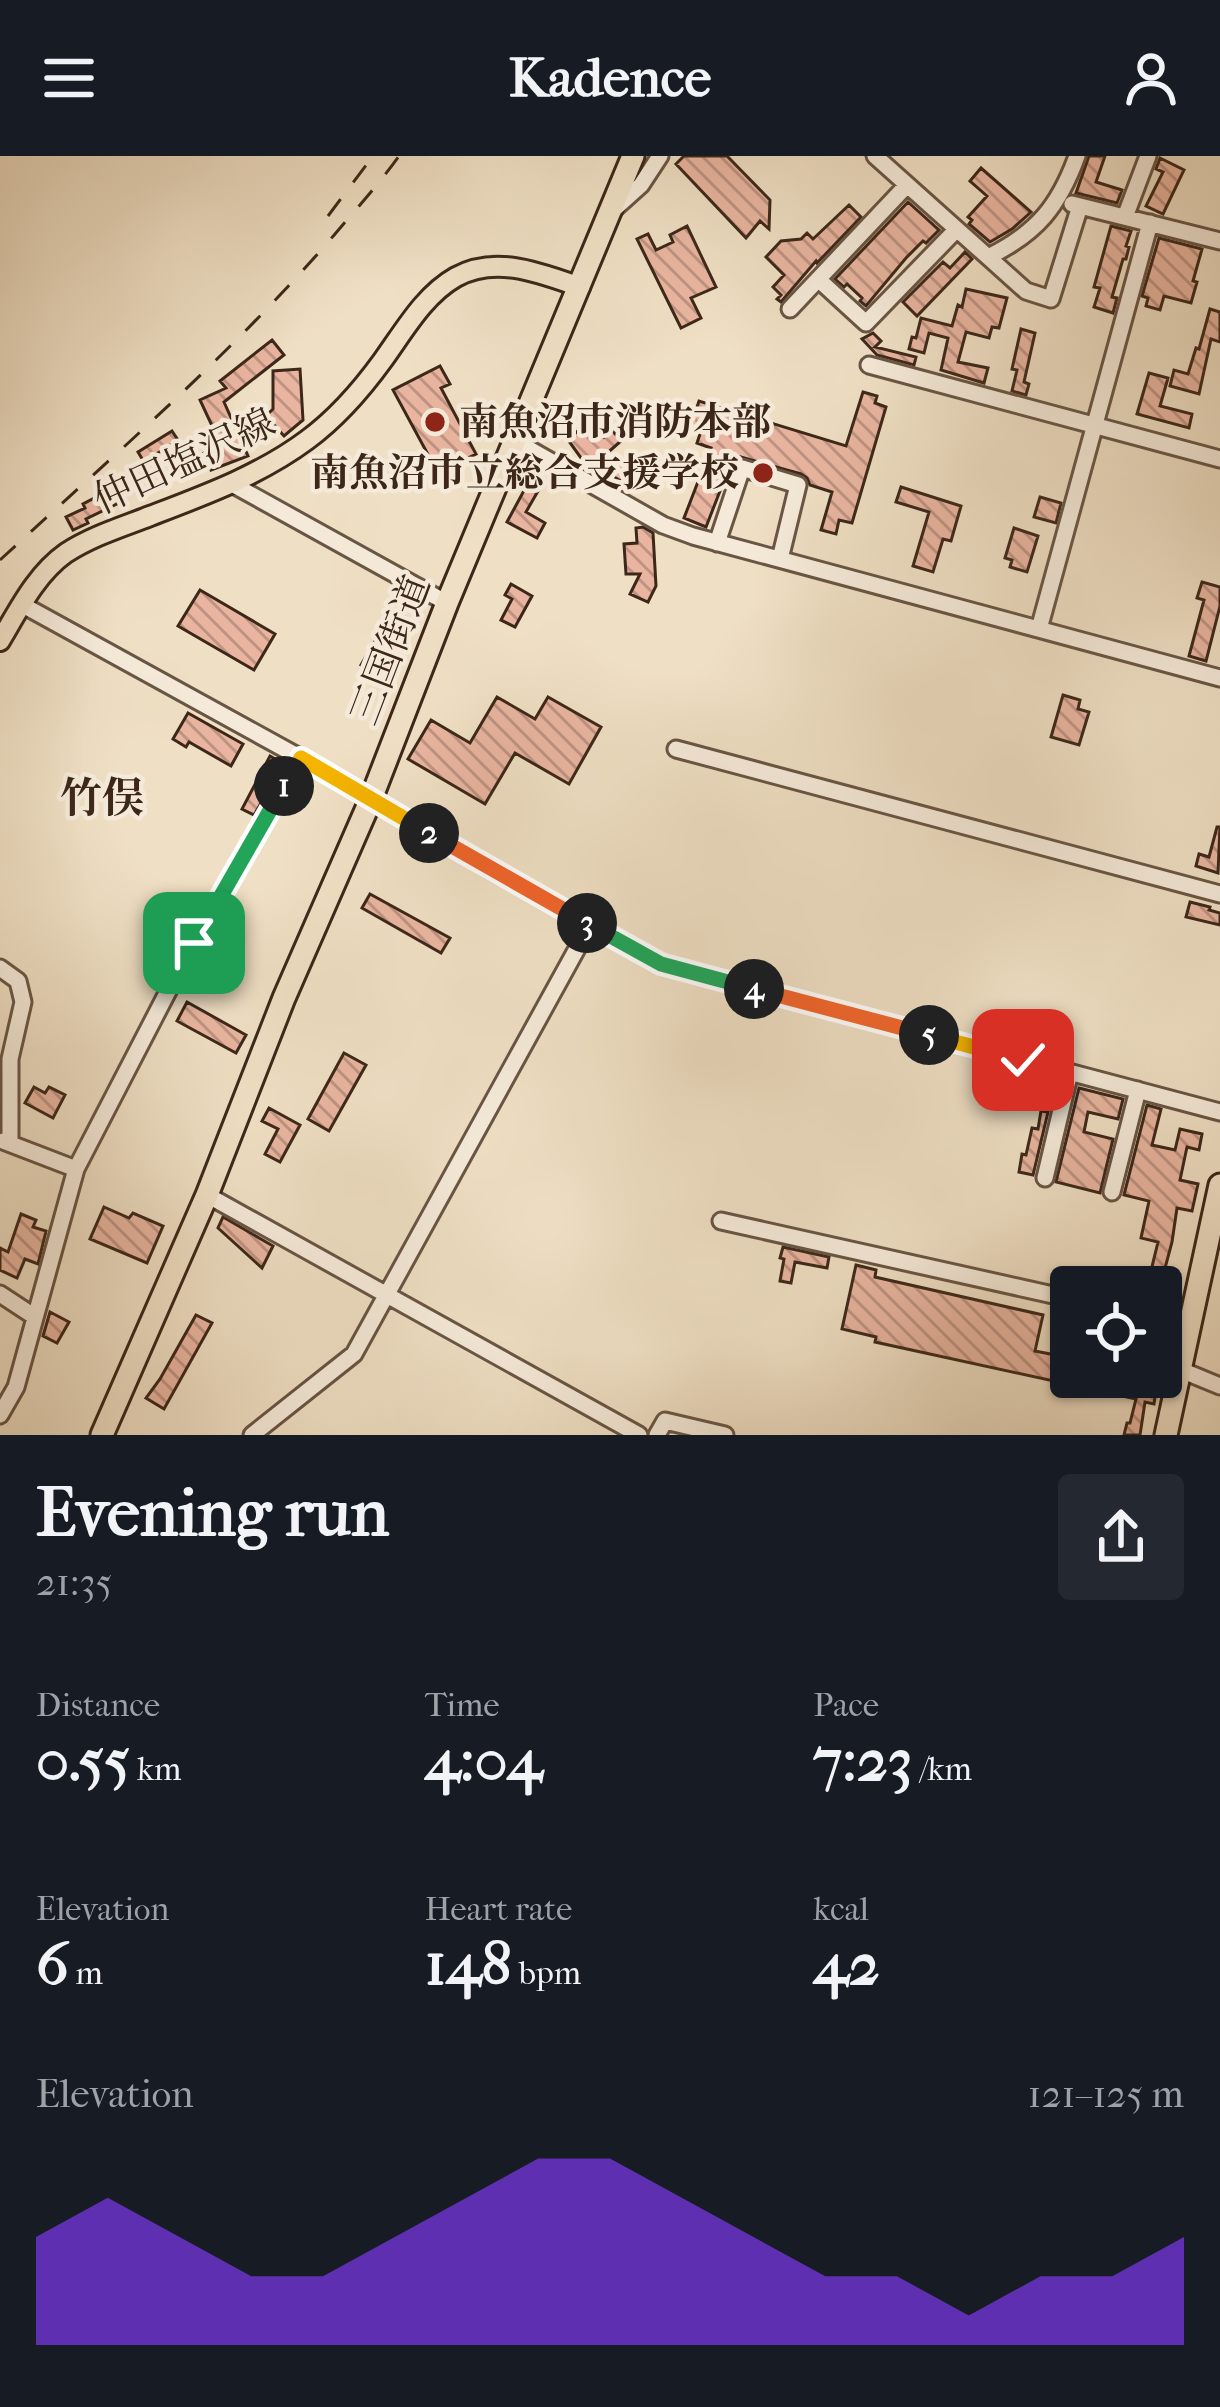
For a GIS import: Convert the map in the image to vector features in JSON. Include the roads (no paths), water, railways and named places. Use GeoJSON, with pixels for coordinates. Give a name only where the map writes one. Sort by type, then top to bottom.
{"type":"FeatureCollection","features":[{"type":"Feature","properties":{"kind":"highway","name":"三国街道"},"geometry":{"type":"LineString","coordinates":[[103,1435],[371,799],[632,156]]}},
{"type":"Feature","properties":{"kind":"highway"},"geometry":{"type":"LineString","coordinates":[[1182,1361],[1214,1243],[1220,1185]]}},
{"type":"Feature","properties":{"kind":"highway"},"geometry":{"type":"LineString","coordinates":[[1166,1435],[1174,1398]]}},
{"type":"Feature","properties":{"kind":"main road","name":"仲田塩沢線"},"geometry":{"type":"LineString","coordinates":[[0,641],[21,604],[64,554],[100,534],[232,484],[309,439],[379,366],[425,303],[457,277],[476,269],[514,267],[580,287]]}},
{"type":"Feature","properties":{"kind":"street"},"geometry":{"type":"LineString","coordinates":[[609,214],[641,185],[660,156]]}},
{"type":"Feature","properties":{"kind":"street"},"geometry":{"type":"LineString","coordinates":[[875,156],[1026,291],[1051,299],[1080,206]]}},
{"type":"Feature","properties":{"kind":"street"},"geometry":{"type":"LineString","coordinates":[[988,256],[1027,234],[1059,200],[1077,156]]}},
{"type":"Feature","properties":{"kind":"street"},"geometry":{"type":"LineString","coordinates":[[1125,217],[1148,156]]}},
{"type":"Feature","properties":{"kind":"street"},"geometry":{"type":"LineString","coordinates":[[790,309],[907,185]]}},
{"type":"Feature","properties":{"kind":"street"},"geometry":{"type":"LineString","coordinates":[[1059,200],[1220,242]]}},
{"type":"Feature","properties":{"kind":"street"},"geometry":{"type":"LineString","coordinates":[[1039,628],[1150,224]]}},
{"type":"Feature","properties":{"kind":"street"},"geometry":{"type":"LineString","coordinates":[[818,279],[866,323],[956,230]]}},
{"type":"Feature","properties":{"kind":"street"},"geometry":{"type":"LineString","coordinates":[[869,365],[1220,459]]}},
{"type":"Feature","properties":{"kind":"street"},"geometry":{"type":"LineString","coordinates":[[515,442],[663,525],[1220,678]]}},
{"type":"Feature","properties":{"kind":"street"},"geometry":{"type":"LineString","coordinates":[[718,543],[742,468],[798,485],[780,560]]}},
{"type":"Feature","properties":{"kind":"street"},"geometry":{"type":"LineString","coordinates":[[232,484],[447,603]]}},
{"type":"Feature","properties":{"kind":"street"},"geometry":{"type":"LineString","coordinates":[[21,604],[661,964],[1220,1112]]}},
{"type":"Feature","properties":{"kind":"street"},"geometry":{"type":"LineString","coordinates":[[676,748],[1220,894]]}},
{"type":"Feature","properties":{"kind":"street"},"geometry":{"type":"LineString","coordinates":[[0,1415],[16,1387],[76,1169],[194,943],[301,758]]}},
{"type":"Feature","properties":{"kind":"street"},"geometry":{"type":"LineString","coordinates":[[252,1435],[355,1354],[590,925]]}},
{"type":"Feature","properties":{"kind":"street"},"geometry":{"type":"LineString","coordinates":[[0,968],[18,981],[23,1002],[10,1059],[5,1141],[76,1169]]}},
{"type":"Feature","properties":{"kind":"street"},"geometry":{"type":"LineString","coordinates":[[1045,1178],[1070,1072]]}},
{"type":"Feature","properties":{"kind":"street"},"geometry":{"type":"LineString","coordinates":[[1112,1192],[1138,1090]]}},
{"type":"Feature","properties":{"kind":"street"},"geometry":{"type":"LineString","coordinates":[[207,1195],[638,1435]]}},
{"type":"Feature","properties":{"kind":"street"},"geometry":{"type":"LineString","coordinates":[[721,1220],[1050,1294]]}},
{"type":"Feature","properties":{"kind":"street"},"geometry":{"type":"LineString","coordinates":[[0,1294],[35,1317]]}},
{"type":"Feature","properties":{"kind":"street"},"geometry":{"type":"LineString","coordinates":[[1182,1324],[1190,1326]]}},
{"type":"Feature","properties":{"kind":"street"},"geometry":{"type":"LineString","coordinates":[[1182,1371],[1220,1386]]}},
{"type":"Feature","properties":{"kind":"street"},"geometry":{"type":"LineString","coordinates":[[658,1435],[665,1421],[725,1435]]}},
{"type":"Feature","properties":{"kind":"railway"},"geometry":{"type":"LineString","coordinates":[[328,216],[373,156]]}},
{"type":"Feature","properties":{"kind":"railway"},"geometry":{"type":"LineString","coordinates":[[0,560],[256,320],[399,156]]}},
{"type":"Feature","properties":{"kind":"place","name":"南魚沼市消防本部"},"geometry":{"type":"Point","coordinates":[435,422]}},
{"type":"Feature","properties":{"kind":"place","name":"南魚沼市立総合支援学校"},"geometry":{"type":"Point","coordinates":[763,473]}},
{"type":"Feature","properties":{"kind":"district","name":"竹俣"},"geometry":{"type":"Point","coordinates":[102,798]}}]}
